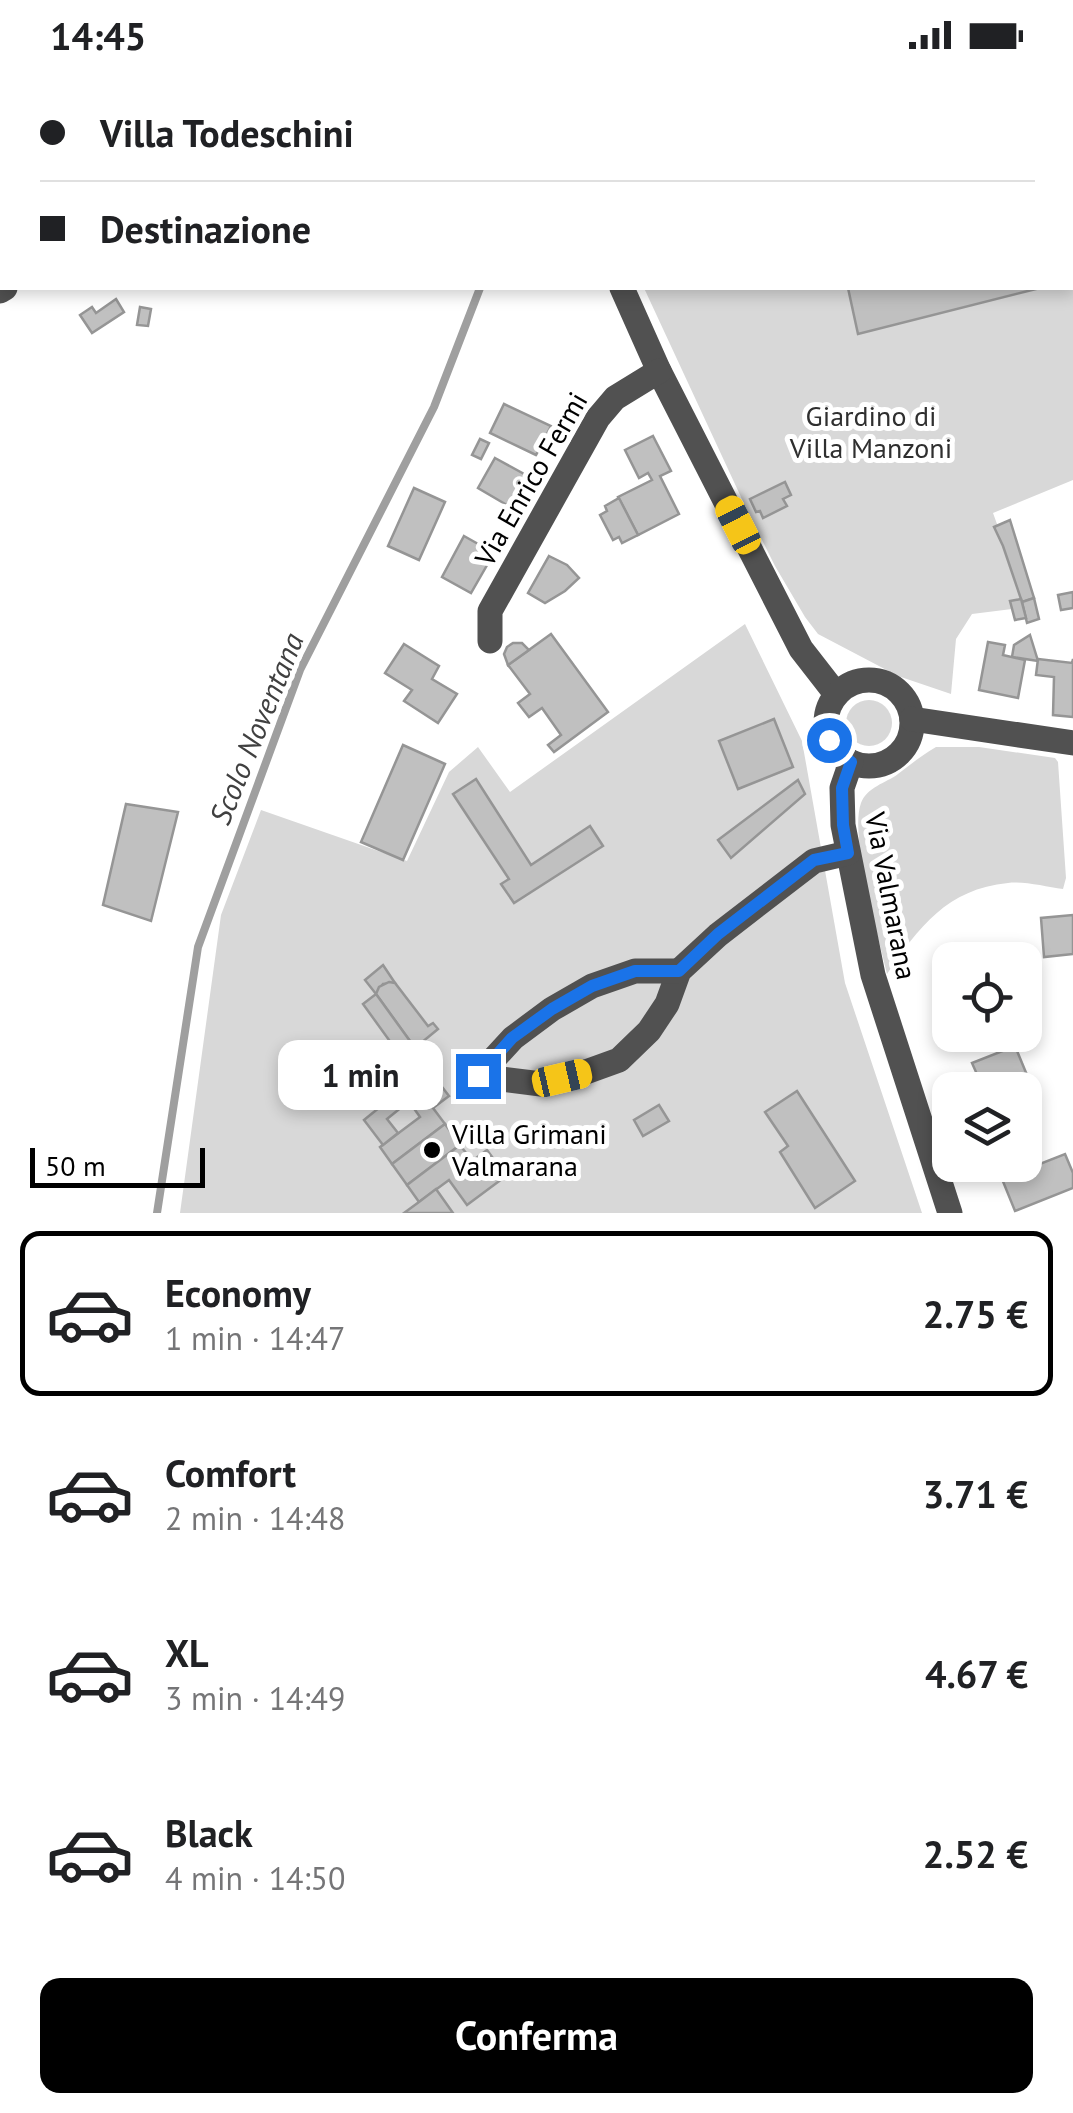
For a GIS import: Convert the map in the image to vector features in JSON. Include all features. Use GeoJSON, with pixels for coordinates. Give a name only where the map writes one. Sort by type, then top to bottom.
{"type":"FeatureCollection","features":[{"type":"Feature","properties":{"kind":"street"},"geometry":{"type":"LineString","coordinates":[[623,290],[801,649],[836,694]]}},
{"type":"Feature","properties":{"kind":"street","name":"Via Enrico Fermi"},"geometry":{"type":"LineString","coordinates":[[490,642],[490,610],[598,418],[614,398],[660,371]]}},
{"type":"Feature","properties":{"kind":"street"},"geometry":{"type":"LineString","coordinates":[[861,680],[889,685],[900,694],[912,719],[911,732],[899,754],[864,766],[838,753],[829,740],[826,724],[828,708],[836,694],[861,680]]}},
{"type":"Feature","properties":{"kind":"street"},"geometry":{"type":"LineString","coordinates":[[912,719],[1073,743]]}},
{"type":"Feature","properties":{"kind":"street","name":"Via Valmarana"},"geometry":{"type":"LineString","coordinates":[[851,762],[842,788],[843,825],[873,975],[950,1213]]}},
{"type":"Feature","properties":{"kind":"street"},"geometry":{"type":"LineString","coordinates":[[679,971],[635,971],[592,986],[512,1038],[478,1076],[541,1084],[619,1060],[648,1031],[667,1004],[679,971],[718,934],[814,860],[848,853]]}},
{"type":"Feature","properties":{"kind":"green space","name":"Giardino di Villa Manzoni"},"geometry":{"type":"Polygon","coordinates":[[[645,290],[1073,290],[1073,480],[993,513],[1027,607],[972,614],[956,639],[951,694],[898,676],[818,634],[775,566],[645,290]]]}},
{"type":"Feature","properties":{"kind":"green space"},"geometry":{"type":"Polygon","coordinates":[[[745,624],[802,741],[845,983],[922,1213],[180,1213],[221,915],[261,810],[407,861],[449,772],[478,747],[510,792],[745,624]]]}},
{"type":"Feature","properties":{"kind":"green space"},"geometry":{"type":"Polygon","coordinates":[[[869,700],[885,707],[892,723],[885,739],[869,746],[853,739],[846,723],[853,707],[869,700]]]}},
{"type":"Feature","properties":{"kind":"green space"},"geometry":{"type":"Polygon","coordinates":[[[936,747],[979,747],[1055,758],[1066,878],[1063,889],[1015,883],[987,887],[951,902],[923,926],[887,974],[862,862],[858,818],[861,803],[872,789],[936,747]]]}},
{"type":"Feature","properties":{"kind":"building"},"geometry":{"type":"Polygon","coordinates":[[[848,290],[1032,290],[858,334],[848,290]]]}},
{"type":"Feature","properties":{"kind":"building"},"geometry":{"type":"Polygon","coordinates":[[[116,299],[124,312],[92,333],[80,315],[92,307],[96,313],[116,299]]]}},
{"type":"Feature","properties":{"kind":"building"},"geometry":{"type":"Polygon","coordinates":[[[140,307],[151,309],[148,326],[137,325],[140,307]]]}},
{"type":"Feature","properties":{"kind":"building"},"geometry":{"type":"Polygon","coordinates":[[[504,404],[551,426],[536,455],[490,433],[504,404]]]}},
{"type":"Feature","properties":{"kind":"building"},"geometry":{"type":"Polygon","coordinates":[[[653,436],[671,471],[660,476],[679,514],[638,535],[618,497],[652,480],[648,473],[639,478],[625,450],[653,436]]]}},
{"type":"Feature","properties":{"kind":"building"},"geometry":{"type":"Polygon","coordinates":[[[480,439],[489,443],[481,459],[472,455],[480,439]]]}},
{"type":"Feature","properties":{"kind":"building"},"geometry":{"type":"Polygon","coordinates":[[[495,458],[535,480],[517,511],[478,488],[495,458]]]}},
{"type":"Feature","properties":{"kind":"building"},"geometry":{"type":"Polygon","coordinates":[[[785,482],[791,495],[783,499],[787,506],[763,518],[750,499],[785,482]]]}},
{"type":"Feature","properties":{"kind":"building"},"geometry":{"type":"Polygon","coordinates":[[[414,488],[445,502],[419,560],[388,546],[414,488]]]}},
{"type":"Feature","properties":{"kind":"building"},"geometry":{"type":"Polygon","coordinates":[[[619,498],[638,535],[622,543],[619,537],[613,540],[600,515],[607,511],[605,506],[619,498]]]}},
{"type":"Feature","properties":{"kind":"building"},"geometry":{"type":"Polygon","coordinates":[[[1010,520],[1034,598],[1022,602],[994,527],[1010,520]]]}},
{"type":"Feature","properties":{"kind":"building"},"geometry":{"type":"Polygon","coordinates":[[[464,536],[494,553],[471,593],[442,577],[464,536]]]}},
{"type":"Feature","properties":{"kind":"building"},"geometry":{"type":"Polygon","coordinates":[[[549,556],[567,565],[579,578],[545,603],[528,593],[549,556]]]}},
{"type":"Feature","properties":{"kind":"building"},"geometry":{"type":"Polygon","coordinates":[[[1073,592],[1073,608],[1061,610],[1058,595],[1073,592]]]}},
{"type":"Feature","properties":{"kind":"building"},"geometry":{"type":"Polygon","coordinates":[[[1034,598],[1039,619],[1027,623],[1022,602],[1034,598]]]}},
{"type":"Feature","properties":{"kind":"building"},"geometry":{"type":"Polygon","coordinates":[[[1021,599],[1026,618],[1015,620],[1010,601],[1021,599]]]}},
{"type":"Feature","properties":{"kind":"building"},"geometry":{"type":"Polygon","coordinates":[[[551,634],[608,712],[554,752],[548,745],[561,735],[542,708],[529,717],[518,703],[530,694],[508,665],[551,634]]]}},
{"type":"Feature","properties":{"kind":"building"},"geometry":{"type":"Polygon","coordinates":[[[1030,635],[1038,661],[1012,657],[1014,645],[1030,635]]]}},
{"type":"Feature","properties":{"kind":"building"},"geometry":{"type":"Polygon","coordinates":[[[988,642],[1005,645],[1003,655],[1025,660],[1018,698],[979,690],[988,642]]]}},
{"type":"Feature","properties":{"kind":"building"},"geometry":{"type":"Polygon","coordinates":[[[513,643],[522,643],[529,650],[508,665],[504,654],[513,643]]]}},
{"type":"Feature","properties":{"kind":"building"},"geometry":{"type":"Polygon","coordinates":[[[404,644],[439,666],[432,679],[457,694],[438,723],[404,701],[412,690],[385,673],[404,644]]]}},
{"type":"Feature","properties":{"kind":"building"},"geometry":{"type":"Polygon","coordinates":[[[1038,659],[1072,663],[1073,659],[1073,717],[1053,715],[1054,677],[1036,675],[1038,659]]]}},
{"type":"Feature","properties":{"kind":"building"},"geometry":{"type":"Polygon","coordinates":[[[774,719],[793,767],[738,789],[719,741],[774,719]]]}},
{"type":"Feature","properties":{"kind":"building"},"geometry":{"type":"Polygon","coordinates":[[[403,745],[445,764],[403,860],[361,842],[403,745]]]}},
{"type":"Feature","properties":{"kind":"building"},"geometry":{"type":"Polygon","coordinates":[[[476,779],[531,865],[590,826],[603,846],[514,903],[501,884],[509,879],[453,794],[476,779]]]}},
{"type":"Feature","properties":{"kind":"building"},"geometry":{"type":"Polygon","coordinates":[[[798,780],[805,794],[731,858],[718,840],[798,780]]]}},
{"type":"Feature","properties":{"kind":"building"},"geometry":{"type":"Polygon","coordinates":[[[126,804],[178,812],[151,921],[103,905],[126,804]]]}},
{"type":"Feature","properties":{"kind":"building"},"geometry":{"type":"Polygon","coordinates":[[[1073,915],[1073,954],[1044,957],[1041,918],[1073,915]]]}},
{"type":"Feature","properties":{"kind":"building"},"geometry":{"type":"Polygon","coordinates":[[[383,965],[395,983],[383,984],[376,994],[365,980],[383,965]]]}},
{"type":"Feature","properties":{"kind":"building"},"geometry":{"type":"Polygon","coordinates":[[[395,983],[428,1026],[433,1023],[438,1029],[415,1048],[376,994],[379,987],[395,983]]]}},
{"type":"Feature","properties":{"kind":"building"},"geometry":{"type":"Polygon","coordinates":[[[376,994],[415,1048],[402,1058],[363,1004],[376,994]]]}},
{"type":"Feature","properties":{"kind":"building"},"geometry":{"type":"Polygon","coordinates":[[[1000,1052],[1017,1052],[1026,1072],[976,1072],[972,1063],[1000,1052]]]}},
{"type":"Feature","properties":{"kind":"building"},"geometry":{"type":"Polygon","coordinates":[[[429,1070],[449,1096],[433,1108],[445,1124],[392,1164],[380,1147],[420,1117],[401,1090],[429,1070]]]}},
{"type":"Feature","properties":{"kind":"building"},"geometry":{"type":"Polygon","coordinates":[[[401,1090],[408,1102],[387,1119],[398,1133],[383,1145],[364,1120],[401,1090]]]}},
{"type":"Feature","properties":{"kind":"building"},"geometry":{"type":"Polygon","coordinates":[[[797,1091],[855,1181],[815,1208],[780,1152],[788,1146],[765,1112],[797,1091]]]}},
{"type":"Feature","properties":{"kind":"building"},"geometry":{"type":"Polygon","coordinates":[[[659,1105],[669,1121],[643,1136],[634,1120],[659,1105]]]}},
{"type":"Feature","properties":{"kind":"building"},"geometry":{"type":"Polygon","coordinates":[[[445,1124],[460,1145],[407,1185],[392,1164],[445,1124]]]}},
{"type":"Feature","properties":{"kind":"building"},"geometry":{"type":"Polygon","coordinates":[[[460,1145],[472,1161],[487,1150],[506,1176],[467,1205],[449,1180],[419,1202],[407,1185],[460,1145]]]}},
{"type":"Feature","properties":{"kind":"building"},"geometry":{"type":"Polygon","coordinates":[[[1065,1154],[1073,1173],[1073,1188],[1015,1211],[1003,1182],[1042,1182],[1042,1163],[1065,1154]]]}},
{"type":"Feature","properties":{"kind":"building"},"geometry":{"type":"Polygon","coordinates":[[[436,1189],[453,1213],[404,1213],[419,1202],[436,1189]]]}},
{"type":"Feature","properties":{"kind":"waterway","name":"Scolo Noventana"},"geometry":{"type":"LineString","coordinates":[[157,1213],[198,947],[300,670],[434,407],[479,290]]}},
{"type":"Feature","properties":{"kind":"place","name":"Villa Grimani Valmarana"},"geometry":{"type":"Point","coordinates":[432,1150]}},
{"type":"Feature","properties":{"kind":"route"},"geometry":{"type":"LineString","coordinates":[[478,1076],[512,1038],[552,1009],[592,986],[635,971],[679,971],[718,934],[814,860],[848,853],[842,788],[851,762],[829,740]]}}]}
